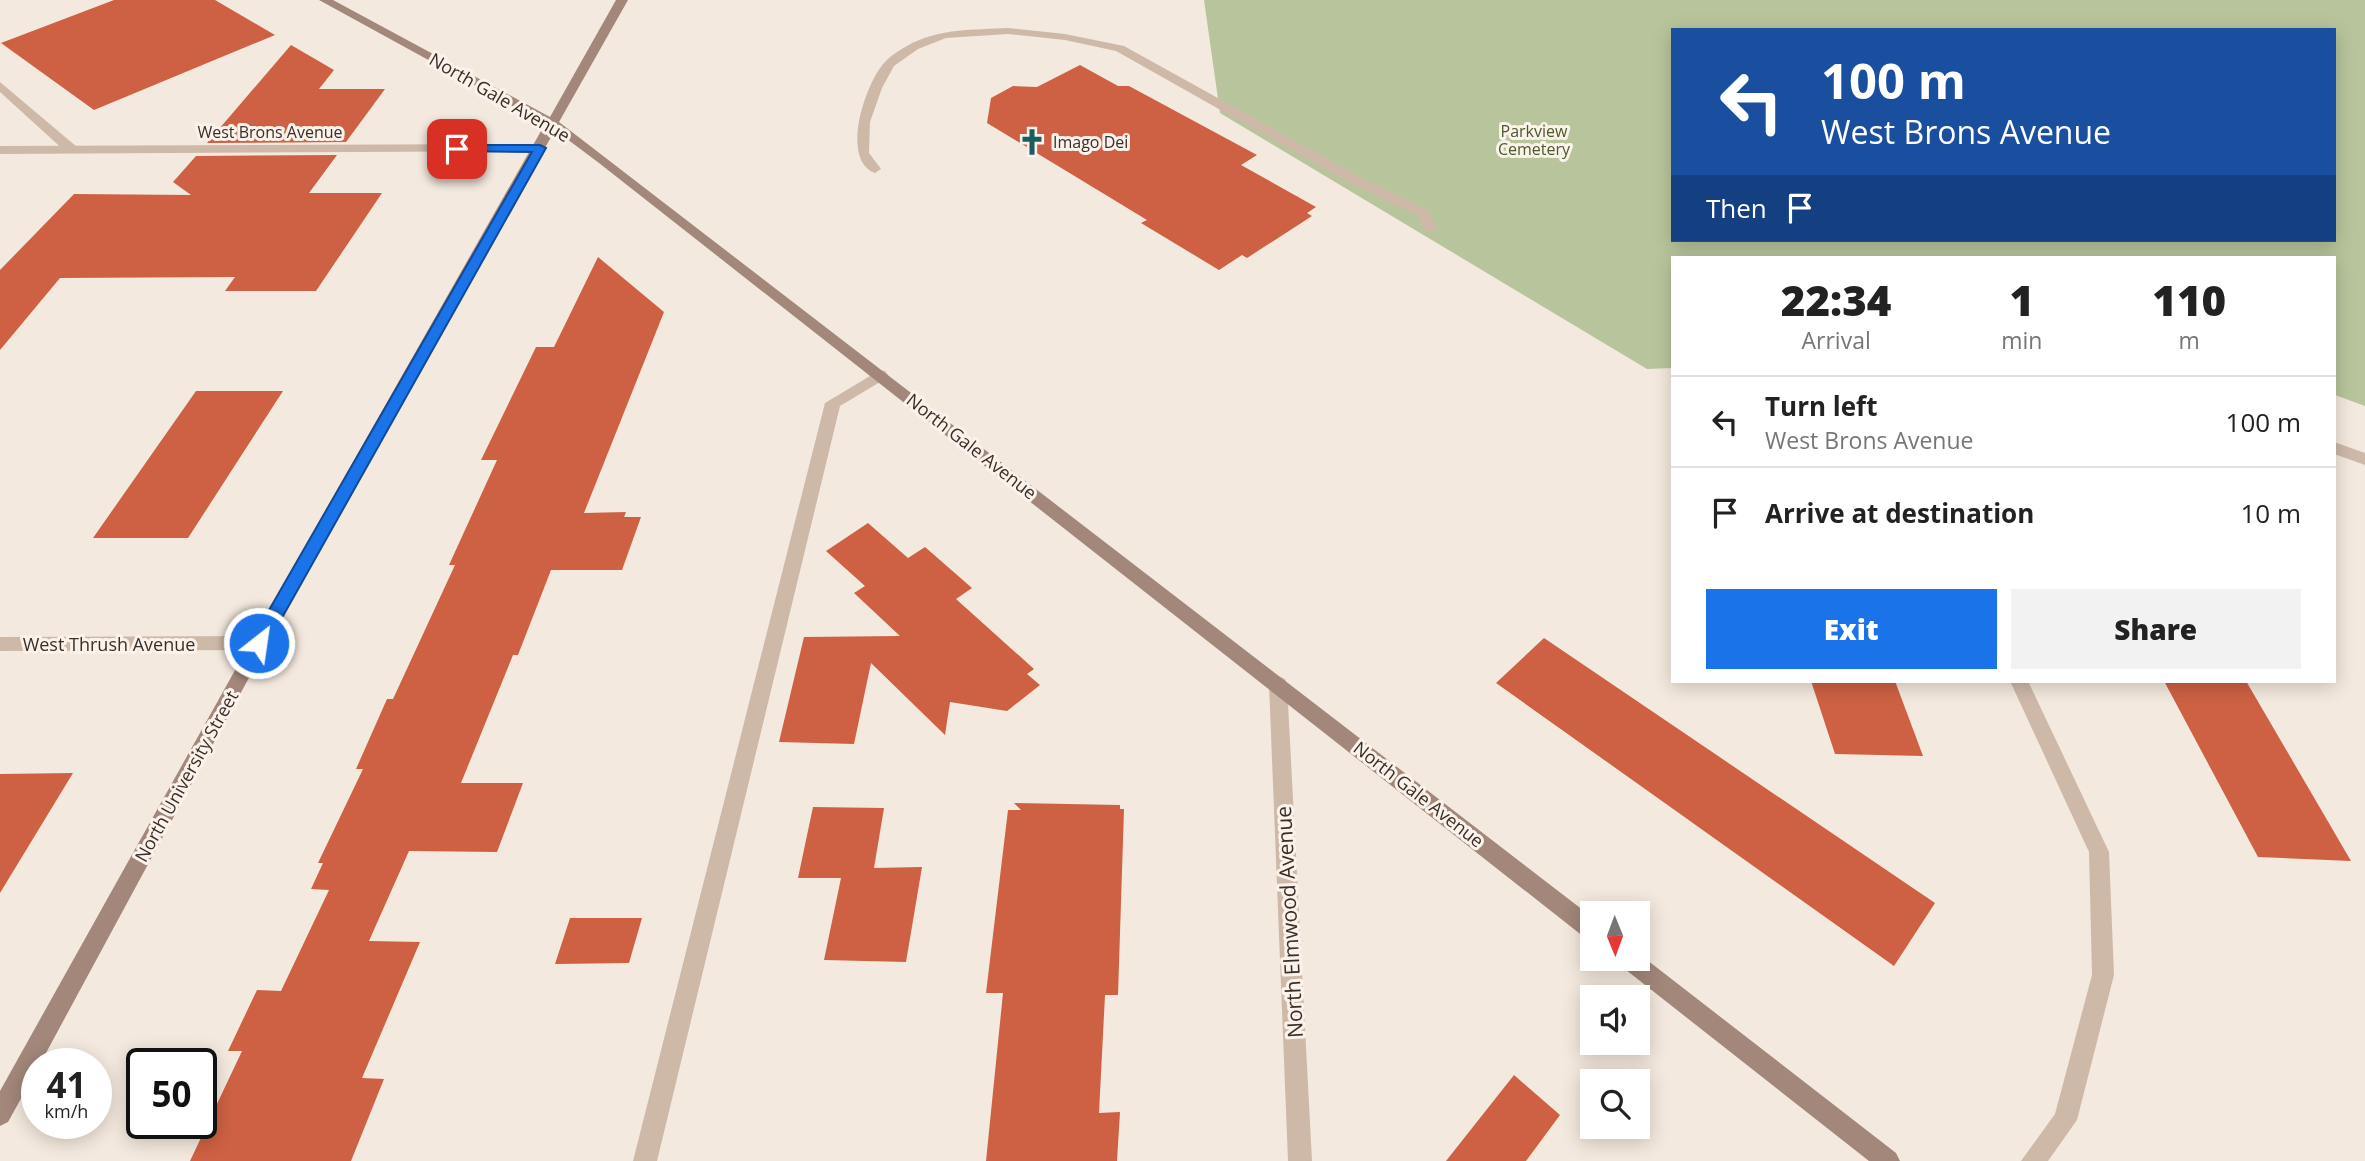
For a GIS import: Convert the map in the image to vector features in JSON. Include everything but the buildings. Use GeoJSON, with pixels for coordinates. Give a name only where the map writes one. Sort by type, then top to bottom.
{"type":"FeatureCollection","features":[{"type":"Feature","properties":{"kind":"main road","name":"North Gale Avenue"},"geometry":{"type":"LineString","coordinates":[[325,0],[554,124],[604,160],[1580,921]]}},
{"type":"Feature","properties":{"kind":"main road","name":"North University Street"},"geometry":{"type":"LineString","coordinates":[[0,1114],[259,643],[622,0]]}},
{"type":"Feature","properties":{"kind":"main road"},"geometry":{"type":"LineString","coordinates":[[1644,971],[1888,1161]]}},
{"type":"Feature","properties":{"kind":"street"},"geometry":{"type":"LineString","coordinates":[[875,169],[863,153],[864,122],[876,88],[889,64],[914,47],[944,35],[1008,31],[1065,37],[1120,48],[1357,181],[1423,214],[1430,228]]}},
{"type":"Feature","properties":{"kind":"street"},"geometry":{"type":"LineString","coordinates":[[0,86],[72,150]]}},
{"type":"Feature","properties":{"kind":"street","name":"West Brons Avenue"},"geometry":{"type":"LineString","coordinates":[[0,150],[540,148]]}},
{"type":"Feature","properties":{"kind":"street"},"geometry":{"type":"LineString","coordinates":[[645,1161],[833,403],[880,375]]}},
{"type":"Feature","properties":{"kind":"street"},"geometry":{"type":"LineString","coordinates":[[2336,449],[2365,459]]}},
{"type":"Feature","properties":{"kind":"street","name":"West Thrush Avenue"},"geometry":{"type":"LineString","coordinates":[[0,645],[259,643]]}},
{"type":"Feature","properties":{"kind":"street"},"geometry":{"type":"LineString","coordinates":[[2020,683],[2099,852],[2103,975],[2065,1120],[2033,1161]]}},
{"type":"Feature","properties":{"kind":"street","name":"North Elmwood Avenue"},"geometry":{"type":"LineString","coordinates":[[1278,684],[1300,1161]]}},
{"type":"Feature","properties":{"kind":"green space","name":"Parkview Cemetery"},"geometry":{"type":"Polygon","coordinates":[[[1204,0],[2365,0],[2365,406],[2336,395],[2336,256],[1671,256],[1671,368],[1647,369],[1220,113],[1204,0]]]}},
{"type":"Feature","properties":{"kind":"place","name":"Imago Dei"},"geometry":{"type":"Point","coordinates":[1032,142]}},
{"type":"Feature","properties":{"kind":"route"},"geometry":{"type":"LineString","coordinates":[[259,643],[540,148],[457,149]]}}]}
